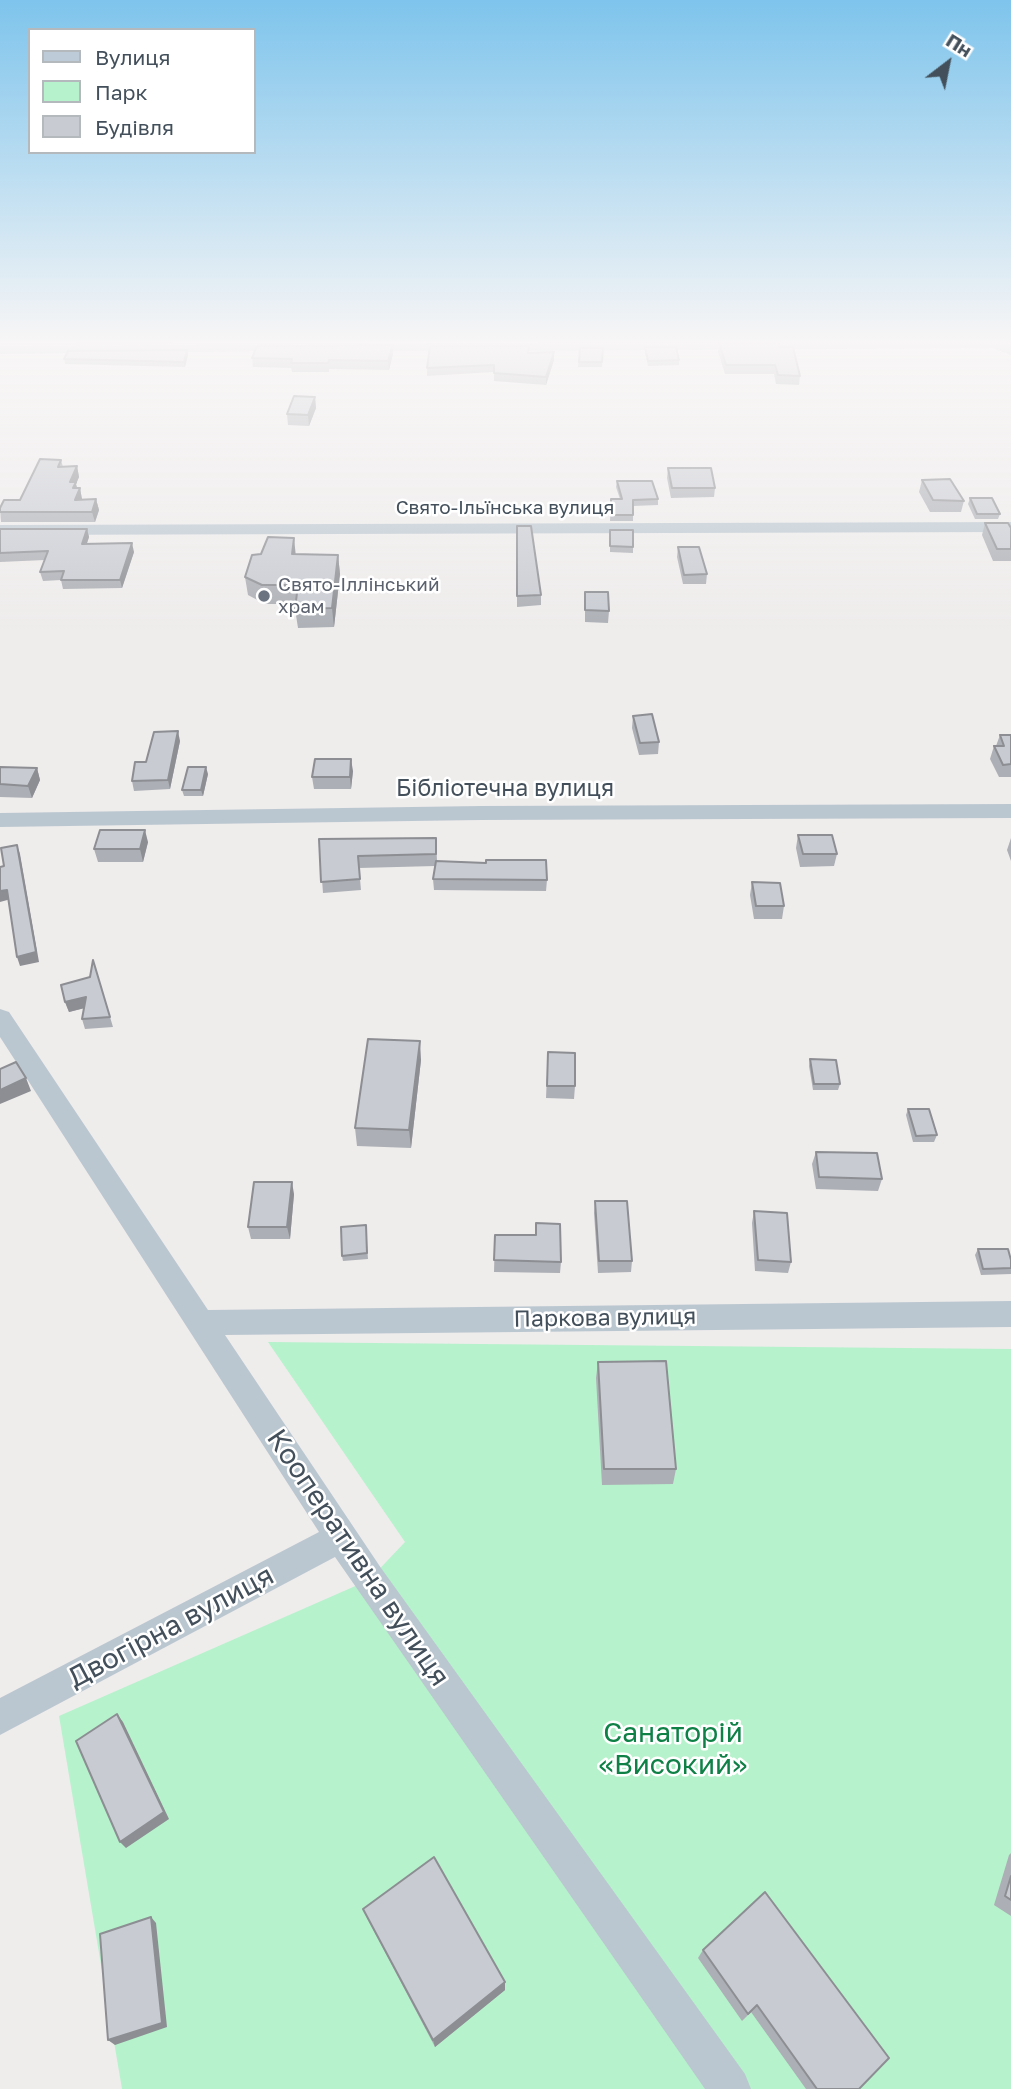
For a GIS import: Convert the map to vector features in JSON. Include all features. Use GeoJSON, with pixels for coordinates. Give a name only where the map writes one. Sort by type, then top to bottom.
{"type":"FeatureCollection","features":[{"type":"Feature","properties":{"kind":"street","name":"Свято-Ільїнська вулиця"},"geometry":{"type":"LineString","coordinates":[[0,530],[1011,527]]}},
{"type":"Feature","properties":{"kind":"street","name":"Бібліотечна вулиця"},"geometry":{"type":"LineString","coordinates":[[0,820],[481,813],[1011,811]]}},
{"type":"Feature","properties":{"kind":"street","name":"Кооперативна вулиця"},"geometry":{"type":"LineString","coordinates":[[0,1018],[341,1537],[730,2089]]}},
{"type":"Feature","properties":{"kind":"street","name":"Паркова вулиця"},"geometry":{"type":"LineString","coordinates":[[200,1323],[1011,1314]]}},
{"type":"Feature","properties":{"kind":"street","name":"Двогірна вулиця"},"geometry":{"type":"LineString","coordinates":[[0,1717],[341,1537]]}},
{"type":"Feature","properties":{"kind":"green space","name":"Санаторій «Високий»"},"geometry":{"type":"Polygon","coordinates":[[[268,1342],[1011,1349],[1011,2089],[122,2089],[59,1716],[369,1580],[405,1542],[268,1342]]]}},
{"type":"Feature","properties":{"kind":"building"},"geometry":{"type":"Polygon","coordinates":[[[40,459],[61,460],[58,467],[77,466],[70,482],[76,482],[73,488],[80,488],[75,500],[96,499],[92,512],[0,512],[4,500],[20,500],[40,459]]]}},
{"type":"Feature","properties":{"kind":"building"},"geometry":{"type":"Polygon","coordinates":[[[668,468],[711,468],[715,488],[672,488],[668,468]]]}},
{"type":"Feature","properties":{"kind":"building"},"geometry":{"type":"Polygon","coordinates":[[[950,479],[964,501],[933,500],[922,480],[950,479]]]}},
{"type":"Feature","properties":{"kind":"building"},"geometry":{"type":"Polygon","coordinates":[[[617,481],[652,481],[658,499],[633,500],[633,515],[611,515],[611,499],[622,499],[617,481]]]}},
{"type":"Feature","properties":{"kind":"building"},"geometry":{"type":"Polygon","coordinates":[[[970,498],[992,498],[1000,514],[977,514],[970,498]]]}},
{"type":"Feature","properties":{"kind":"building"},"geometry":{"type":"Polygon","coordinates":[[[985,523],[1008,523],[1011,528],[1011,549],[997,549],[985,523]]]}},
{"type":"Feature","properties":{"kind":"building"},"geometry":{"type":"Polygon","coordinates":[[[517,526],[531,526],[541,595],[517,596],[517,526]]]}},
{"type":"Feature","properties":{"kind":"building"},"geometry":{"type":"Polygon","coordinates":[[[0,529],[87,529],[82,544],[132,543],[120,580],[61,580],[64,571],[40,572],[48,551],[0,553],[0,529]]]}},
{"type":"Feature","properties":{"kind":"building"},"geometry":{"type":"Polygon","coordinates":[[[610,530],[633,530],[633,547],[610,546],[610,530]]]}},
{"type":"Feature","properties":{"kind":"building"},"geometry":{"type":"Polygon","coordinates":[[[268,537],[294,538],[292,554],[338,555],[332,608],[295,609],[298,585],[262,585],[245,577],[252,555],[261,554],[268,537]]]}},
{"type":"Feature","properties":{"kind":"building"},"geometry":{"type":"Polygon","coordinates":[[[678,547],[699,547],[707,574],[684,575],[678,547]]]}},
{"type":"Feature","properties":{"kind":"building"},"geometry":{"type":"Polygon","coordinates":[[[585,592],[608,592],[609,611],[585,610],[585,592]]]}},
{"type":"Feature","properties":{"kind":"building"},"geometry":{"type":"Polygon","coordinates":[[[652,714],[659,742],[640,743],[633,716],[652,714]]]}},
{"type":"Feature","properties":{"kind":"building"},"geometry":{"type":"Polygon","coordinates":[[[178,731],[168,780],[132,781],[135,762],[146,762],[154,732],[178,731]]]}},
{"type":"Feature","properties":{"kind":"building"},"geometry":{"type":"Polygon","coordinates":[[[1000,735],[1011,735],[1011,764],[1003,765],[994,746],[1004,746],[1000,735]]]}},
{"type":"Feature","properties":{"kind":"building"},"geometry":{"type":"Polygon","coordinates":[[[315,759],[351,759],[350,777],[312,777],[315,759]]]}},
{"type":"Feature","properties":{"kind":"building"},"geometry":{"type":"Polygon","coordinates":[[[0,767],[37,768],[28,786],[0,784],[0,767]]]}},
{"type":"Feature","properties":{"kind":"building"},"geometry":{"type":"Polygon","coordinates":[[[188,767],[206,767],[201,790],[182,790],[188,767]]]}},
{"type":"Feature","properties":{"kind":"building"},"geometry":{"type":"Polygon","coordinates":[[[100,830],[145,830],[140,849],[94,849],[100,830]]]}},
{"type":"Feature","properties":{"kind":"building"},"geometry":{"type":"Polygon","coordinates":[[[798,835],[832,835],[837,854],[803,854],[798,835]]]}},
{"type":"Feature","properties":{"kind":"building"},"geometry":{"type":"Polygon","coordinates":[[[436,838],[436,854],[358,856],[360,879],[321,882],[319,839],[436,838]]]}},
{"type":"Feature","properties":{"kind":"building"},"geometry":{"type":"Polygon","coordinates":[[[17,845],[36,952],[17,957],[7,890],[0,891],[0,867],[4,866],[1,848],[17,845]]]}},
{"type":"Feature","properties":{"kind":"building"},"geometry":{"type":"Polygon","coordinates":[[[486,860],[546,860],[547,880],[433,879],[436,861],[486,863],[486,860]]]}},
{"type":"Feature","properties":{"kind":"building"},"geometry":{"type":"Polygon","coordinates":[[[752,882],[780,883],[784,906],[756,906],[752,882]]]}},
{"type":"Feature","properties":{"kind":"building"},"geometry":{"type":"Polygon","coordinates":[[[93,960],[110,1017],[82,1019],[86,997],[65,1002],[61,985],[90,977],[93,960]]]}},
{"type":"Feature","properties":{"kind":"building"},"geometry":{"type":"Polygon","coordinates":[[[368,1039],[420,1041],[409,1130],[355,1128],[368,1039]]]}},
{"type":"Feature","properties":{"kind":"building"},"geometry":{"type":"Polygon","coordinates":[[[548,1052],[575,1053],[575,1086],[547,1086],[548,1052]]]}},
{"type":"Feature","properties":{"kind":"building"},"geometry":{"type":"Polygon","coordinates":[[[810,1059],[836,1060],[840,1084],[814,1084],[810,1059]]]}},
{"type":"Feature","properties":{"kind":"building"},"geometry":{"type":"Polygon","coordinates":[[[16,1062],[26,1078],[0,1090],[0,1069],[16,1062]]]}},
{"type":"Feature","properties":{"kind":"building"},"geometry":{"type":"Polygon","coordinates":[[[908,1109],[929,1109],[937,1135],[916,1136],[908,1109]]]}},
{"type":"Feature","properties":{"kind":"building"},"geometry":{"type":"Polygon","coordinates":[[[816,1152],[877,1153],[882,1179],[819,1177],[816,1152]]]}},
{"type":"Feature","properties":{"kind":"building"},"geometry":{"type":"Polygon","coordinates":[[[254,1182],[292,1182],[287,1227],[248,1227],[254,1182]]]}},
{"type":"Feature","properties":{"kind":"building"},"geometry":{"type":"Polygon","coordinates":[[[595,1201],[627,1201],[632,1261],[599,1261],[595,1201]]]}},
{"type":"Feature","properties":{"kind":"building"},"geometry":{"type":"Polygon","coordinates":[[[754,1211],[787,1213],[791,1262],[758,1260],[754,1211]]]}},
{"type":"Feature","properties":{"kind":"building"},"geometry":{"type":"Polygon","coordinates":[[[536,1223],[560,1224],[561,1262],[494,1260],[495,1235],[536,1235],[536,1223]]]}},
{"type":"Feature","properties":{"kind":"building"},"geometry":{"type":"Polygon","coordinates":[[[366,1225],[367,1253],[342,1256],[341,1227],[366,1225]]]}},
{"type":"Feature","properties":{"kind":"building"},"geometry":{"type":"Polygon","coordinates":[[[978,1249],[1008,1249],[1011,1268],[983,1269],[978,1249]]]}},
{"type":"Feature","properties":{"kind":"building"},"geometry":{"type":"Polygon","coordinates":[[[666,1361],[676,1469],[604,1469],[598,1362],[666,1361]]]}},
{"type":"Feature","properties":{"kind":"building"},"geometry":{"type":"Polygon","coordinates":[[[117,1714],[164,1812],[120,1842],[76,1741],[117,1714]]]}},
{"type":"Feature","properties":{"kind":"building"},"geometry":{"type":"Polygon","coordinates":[[[434,1857],[505,1982],[433,2040],[363,1909],[434,1857]]]}},
{"type":"Feature","properties":{"kind":"building"},"geometry":{"type":"Polygon","coordinates":[[[1011,1876],[1011,1900],[1005,1896],[1011,1876]]]}},
{"type":"Feature","properties":{"kind":"building"},"geometry":{"type":"Polygon","coordinates":[[[765,1892],[889,2058],[859,2089],[817,2089],[757,2005],[748,2014],[703,1950],[765,1892]]]}},
{"type":"Feature","properties":{"kind":"building"},"geometry":{"type":"Polygon","coordinates":[[[151,1917],[162,2023],[108,2040],[100,1934],[151,1917]]]}},
{"type":"Feature","properties":{"kind":"place","name":"Свято-Іллінський храм"},"geometry":{"type":"Point","coordinates":[264,596]}}]}
